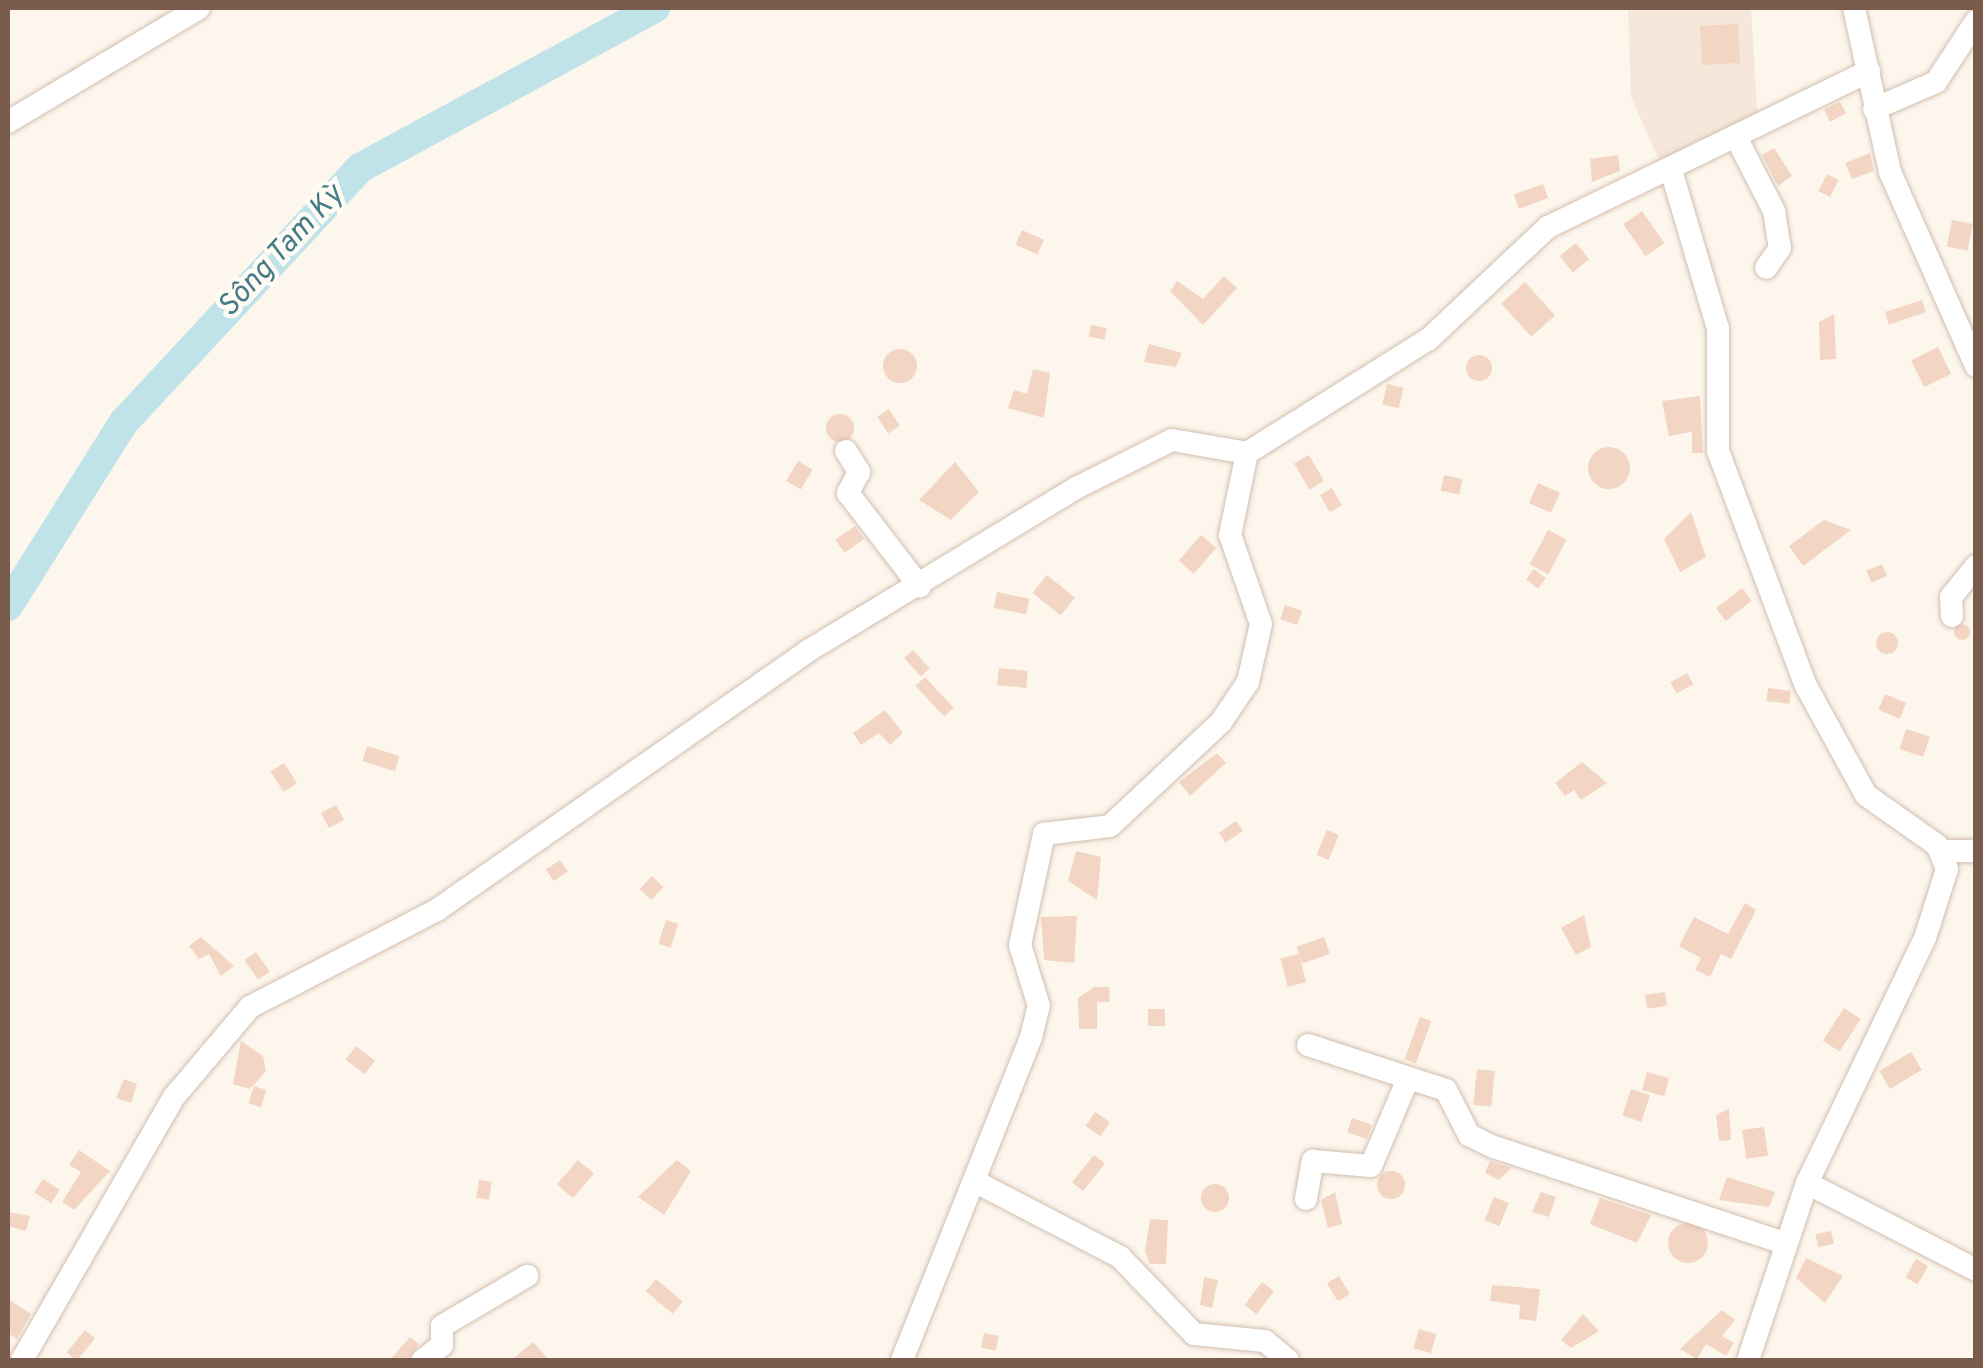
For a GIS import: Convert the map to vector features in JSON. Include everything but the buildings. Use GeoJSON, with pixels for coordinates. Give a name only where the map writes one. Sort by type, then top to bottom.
{"type":"FeatureCollection","features":[{"type":"Feature","properties":{"kind":"street"},"geometry":{"type":"LineString","coordinates":[[8,122],[199,8]]}},
{"type":"Feature","properties":{"kind":"street"},"geometry":{"type":"LineString","coordinates":[[1854,8],[1890,172],[1976,366]]}},
{"type":"Feature","properties":{"kind":"street"},"geometry":{"type":"LineString","coordinates":[[1874,109],[1936,82],[1976,22]]}},
{"type":"Feature","properties":{"kind":"street"},"geometry":{"type":"LineString","coordinates":[[22,1360],[168,1106],[250,1007],[428,916],[792,662],[1172,440],[1247,453],[1429,339],[1548,227],[1736,139],[1869,71]]}},
{"type":"Feature","properties":{"kind":"street"},"geometry":{"type":"LineString","coordinates":[[1736,139],[1774,210],[1780,248],[1766,268]]}},
{"type":"Feature","properties":{"kind":"street"},"geometry":{"type":"LineString","coordinates":[[1672,170],[1716,317],[1718,451],[1806,686],[1866,795],[1942,851],[1976,851]]}},
{"type":"Feature","properties":{"kind":"street"},"geometry":{"type":"LineString","coordinates":[[846,451],[859,472],[848,492],[920,587]]}},
{"type":"Feature","properties":{"kind":"street"},"geometry":{"type":"LineString","coordinates":[[902,1360],[978,1183],[1039,1006],[1020,945],[1044,834],[1110,826],[1221,722],[1248,682],[1261,624],[1230,535],[1247,453]]}},
{"type":"Feature","properties":{"kind":"street"},"geometry":{"type":"LineString","coordinates":[[1952,616],[1950,598],[1976,566]]}},
{"type":"Feature","properties":{"kind":"street"},"geometry":{"type":"LineString","coordinates":[[1748,1360],[1807,1183],[1925,938],[1947,880],[1942,851]]}},
{"type":"Feature","properties":{"kind":"street"},"geometry":{"type":"LineString","coordinates":[[1308,1044],[1407,1081],[1446,1090],[1469,1135],[1494,1146],[1784,1243]]}},
{"type":"Feature","properties":{"kind":"street"},"geometry":{"type":"LineString","coordinates":[[1306,1199],[1313,1160],[1371,1166],[1407,1081]]}},
{"type":"Feature","properties":{"kind":"street"},"geometry":{"type":"LineString","coordinates":[[978,1183],[1120,1257],[1194,1334],[1265,1341],[1288,1360]]}},
{"type":"Feature","properties":{"kind":"street"},"geometry":{"type":"LineString","coordinates":[[1807,1183],[1976,1270]]}},
{"type":"Feature","properties":{"kind":"street"},"geometry":{"type":"LineString","coordinates":[[424,1360],[442,1345],[442,1326],[527,1276]]}},
{"type":"Feature","properties":{"kind":"shaded area"},"geometry":{"type":"Polygon","coordinates":[[[1628,8],[1751,8],[1758,123],[1665,174],[1631,97],[1628,8]]]}},
{"type":"Feature","properties":{"kind":"waterway","name":"Sông Tam Kỳ"},"geometry":{"type":"LineString","coordinates":[[8,606],[124,422],[360,168],[655,8]]}}]}
